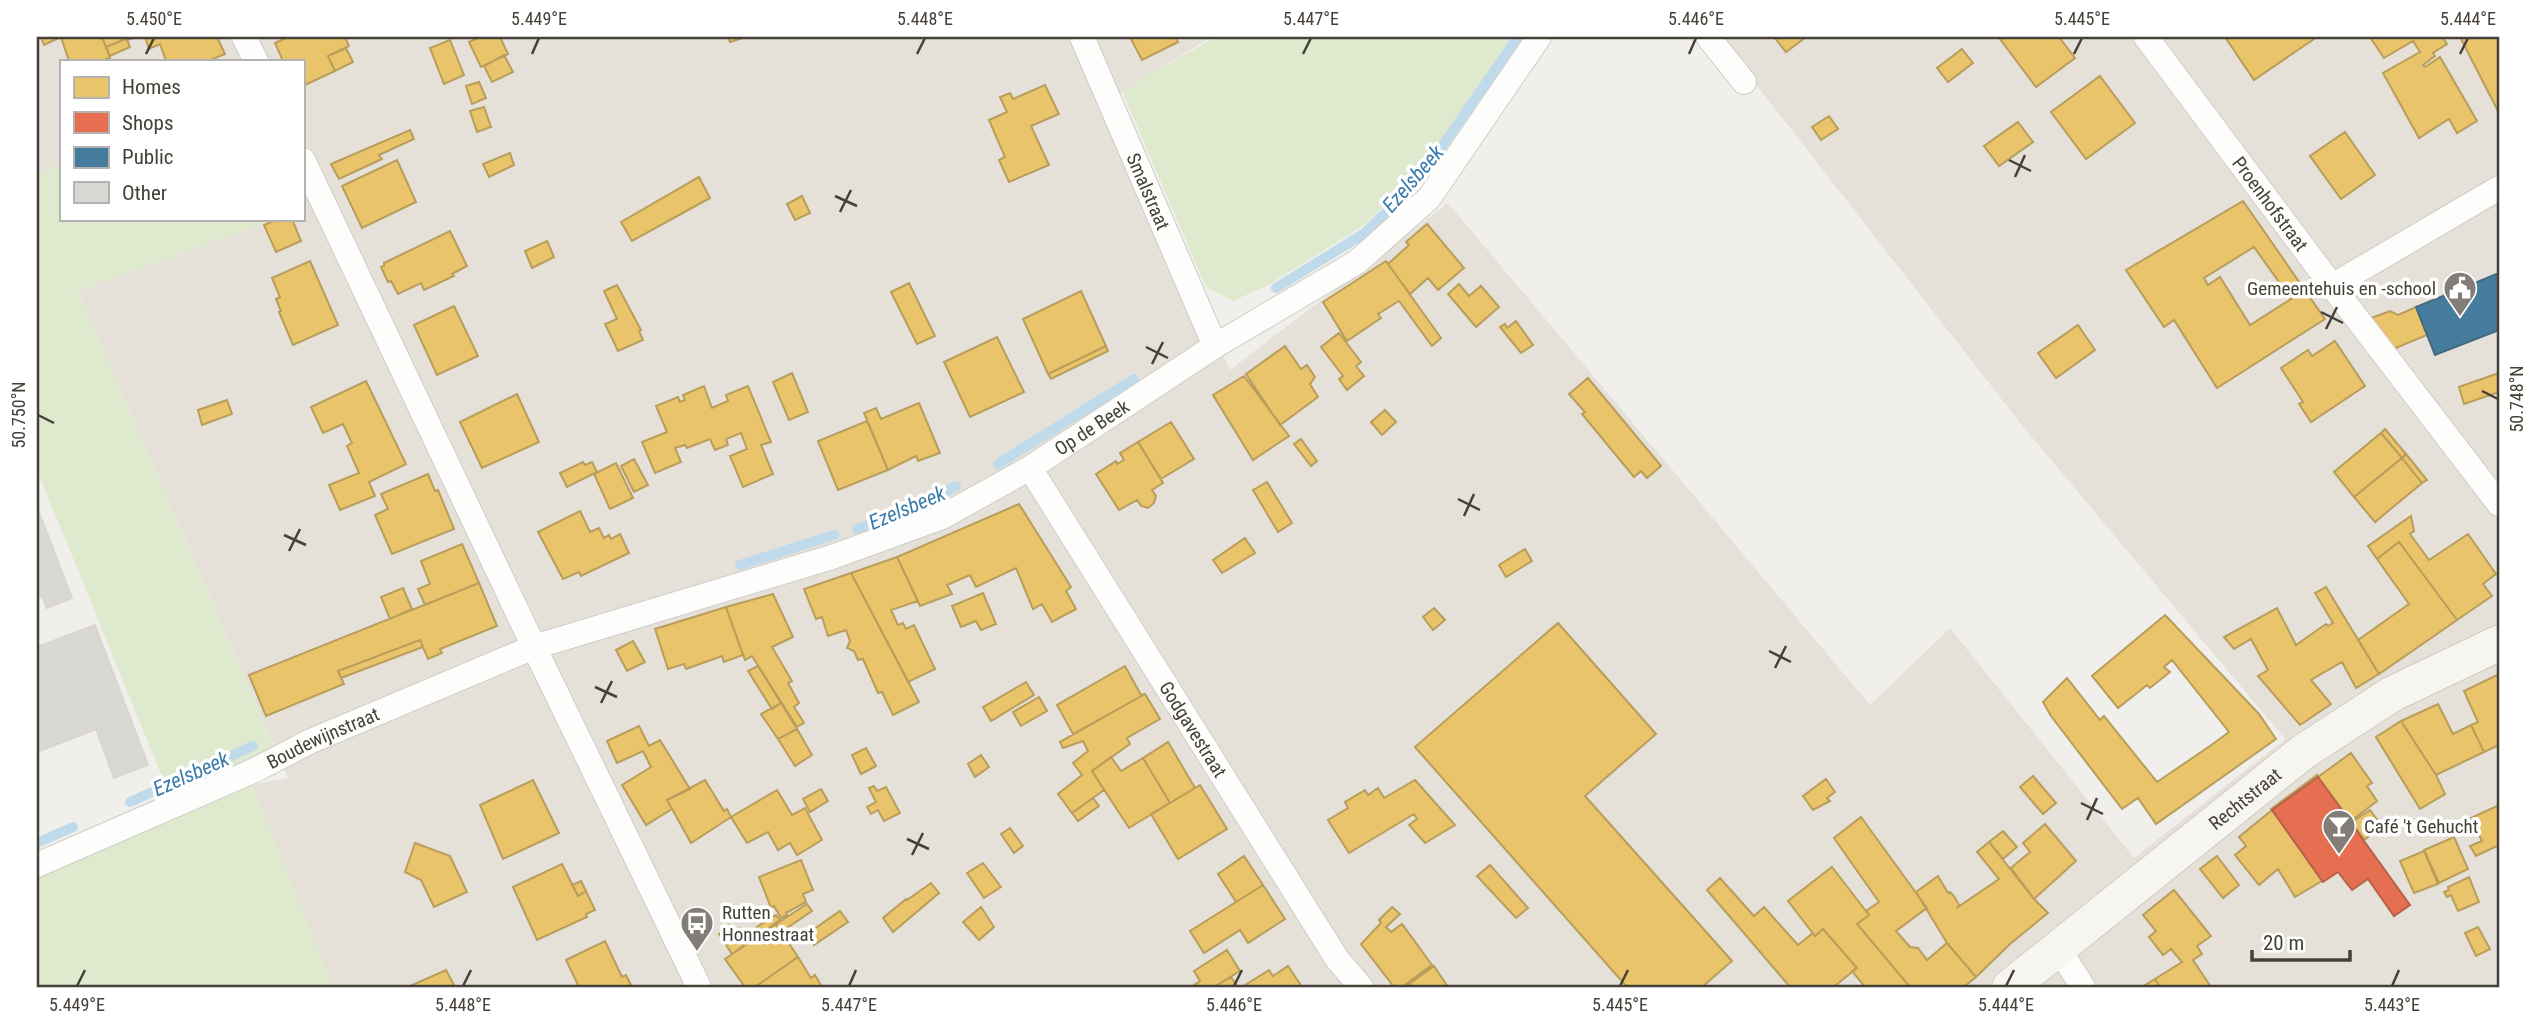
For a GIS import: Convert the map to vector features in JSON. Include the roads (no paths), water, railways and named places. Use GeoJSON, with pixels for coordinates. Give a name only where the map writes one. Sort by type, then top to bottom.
{"type":"FeatureCollection","features":[{"type":"Feature","properties":{"kind":"street"},"geometry":{"type":"LineString","coordinates":[[244,37],[256,60]]}},
{"type":"Feature","properties":{"kind":"street","name":"Smalstraat"},"geometry":{"type":"LineString","coordinates":[[1083,37],[1215,346]]}},
{"type":"Feature","properties":{"kind":"street","name":"Op de Beek"},"geometry":{"type":"LineString","coordinates":[[534,647],[832,557],[942,517],[1030,468],[1215,346],[1357,262],[1429,198],[1539,37]]}},
{"type":"Feature","properties":{"kind":"street"},"geometry":{"type":"LineString","coordinates":[[1708,37],[1744,82]]}},
{"type":"Feature","properties":{"kind":"street","name":"Proenhofstraat"},"geometry":{"type":"LineString","coordinates":[[2146,37],[2499,504]]}},
{"type":"Feature","properties":{"kind":"street"},"geometry":{"type":"LineString","coordinates":[[304,162],[699,987]]}},
{"type":"Feature","properties":{"kind":"street"},"geometry":{"type":"LineString","coordinates":[[2332,286],[2499,188]]}},
{"type":"Feature","properties":{"kind":"street","name":"Godgavestraat"},"geometry":{"type":"LineString","coordinates":[[1030,468],[1337,958],[1361,987]]}},
{"type":"Feature","properties":{"kind":"street","name":"Rechtstraat"},"geometry":{"type":"LineString","coordinates":[[2010,987],[2303,752],[2392,694],[2499,643]]}},
{"type":"Feature","properties":{"kind":"street","name":"Boudewijnstraat"},"geometry":{"type":"LineString","coordinates":[[37,865],[253,771],[311,741],[534,647]]}},
{"type":"Feature","properties":{"kind":"street"},"geometry":{"type":"LineString","coordinates":[[2058,948],[2082,987]]}},
{"type":"Feature","properties":{"kind":"waterway","name":"Ezelsbeek"},"geometry":{"type":"LineString","coordinates":[[1276,288],[1365,233],[1420,178],[1518,37]]}},
{"type":"Feature","properties":{"kind":"waterway","name":"Ezelsbeek"},"geometry":{"type":"LineString","coordinates":[[998,464],[1134,379]]}},
{"type":"Feature","properties":{"kind":"waterway","name":"Ezelsbeek"},"geometry":{"type":"LineString","coordinates":[[857,529],[912,510],[956,486]]}},
{"type":"Feature","properties":{"kind":"waterway","name":"Ezelsbeek"},"geometry":{"type":"LineString","coordinates":[[740,565],[834,535]]}},
{"type":"Feature","properties":{"kind":"waterway","name":"Ezelsbeek"},"geometry":{"type":"LineString","coordinates":[[130,802],[253,746]]}},
{"type":"Feature","properties":{"kind":"waterway","name":"Ezelsbeek"},"geometry":{"type":"LineString","coordinates":[[37,843],[73,827]]}},
{"type":"Feature","properties":{"kind":"place","name":"Gemeentehuis en -school"},"geometry":{"type":"Point","coordinates":[2460,318]}},
{"type":"Feature","properties":{"kind":"place","name":"Café 't Gehucht"},"geometry":{"type":"Point","coordinates":[2339,856]}},
{"type":"Feature","properties":{"kind":"place","name":"Rutten Honnestraat"},"geometry":{"type":"Point","coordinates":[697,953]}}]}
